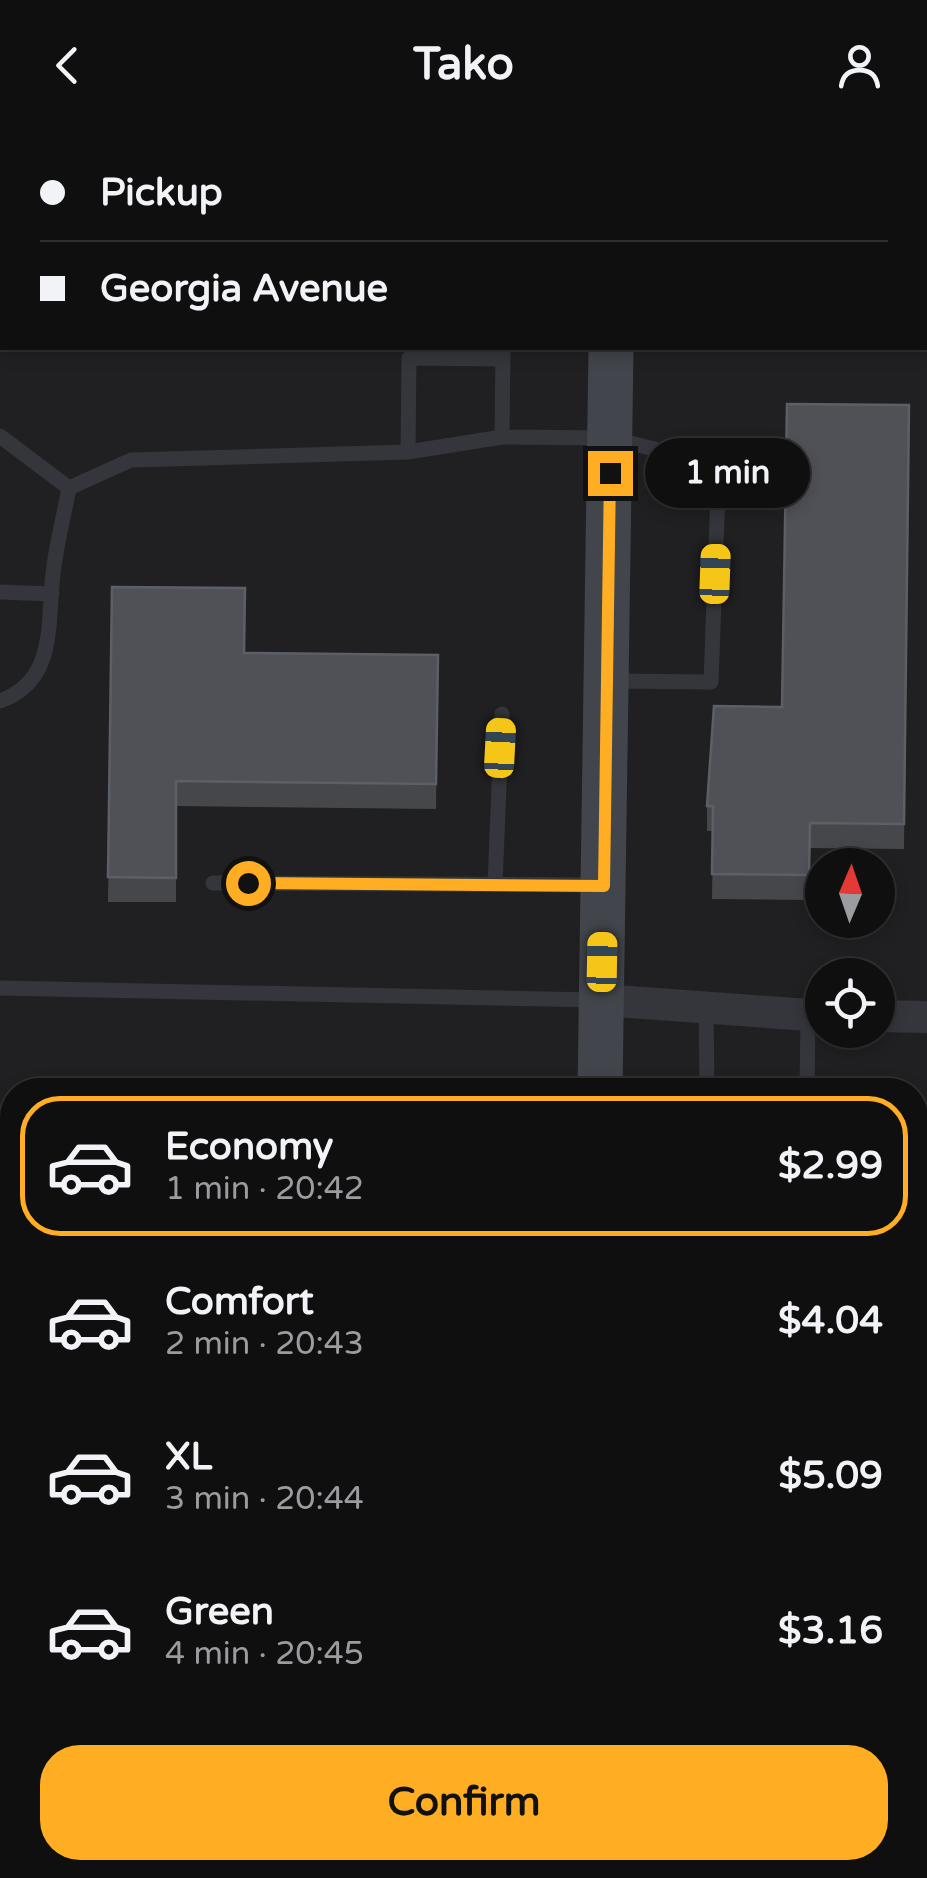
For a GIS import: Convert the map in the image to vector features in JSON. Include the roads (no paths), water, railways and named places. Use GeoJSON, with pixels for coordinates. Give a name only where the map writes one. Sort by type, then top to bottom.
{"type":"FeatureCollection","features":[{"type":"Feature","properties":{"kind":"street"},"geometry":{"type":"LineString","coordinates":[[600,1078],[611,350]]}},
{"type":"Feature","properties":{"kind":"street"},"geometry":{"type":"LineString","coordinates":[[602,1000],[805,1015]]}},
{"type":"Feature","properties":{"kind":"street"},"geometry":{"type":"LineString","coordinates":[[895,1016],[927,1017]]}},
{"type":"Feature","properties":{"kind":"lane"},"geometry":{"type":"LineString","coordinates":[[408,452],[409,358],[503,353],[502,437]]}},
{"type":"Feature","properties":{"kind":"lane"},"geometry":{"type":"LineString","coordinates":[[0,436],[69,488]]}},
{"type":"Feature","properties":{"kind":"lane"},"geometry":{"type":"LineString","coordinates":[[69,488],[131,460],[408,452],[502,437],[610,438],[719,465],[711,682],[606,680]]}},
{"type":"Feature","properties":{"kind":"lane"},"geometry":{"type":"LineString","coordinates":[[0,701],[20,694],[48,656],[52,594],[69,488]]}},
{"type":"Feature","properties":{"kind":"lane"},"geometry":{"type":"LineString","coordinates":[[0,592],[52,594]]}},
{"type":"Feature","properties":{"kind":"lane"},"geometry":{"type":"LineString","coordinates":[[494,884],[502,714]]}},
{"type":"Feature","properties":{"kind":"lane"},"geometry":{"type":"LineString","coordinates":[[213,883],[604,886]]}},
{"type":"Feature","properties":{"kind":"lane"},"geometry":{"type":"LineString","coordinates":[[0,988],[602,1000]]}},
{"type":"Feature","properties":{"kind":"lane"},"geometry":{"type":"LineString","coordinates":[[706,1006],[707,1078]]}},
{"type":"Feature","properties":{"kind":"lane"},"geometry":{"type":"LineString","coordinates":[[808,1078],[812,1048]]}}]}
